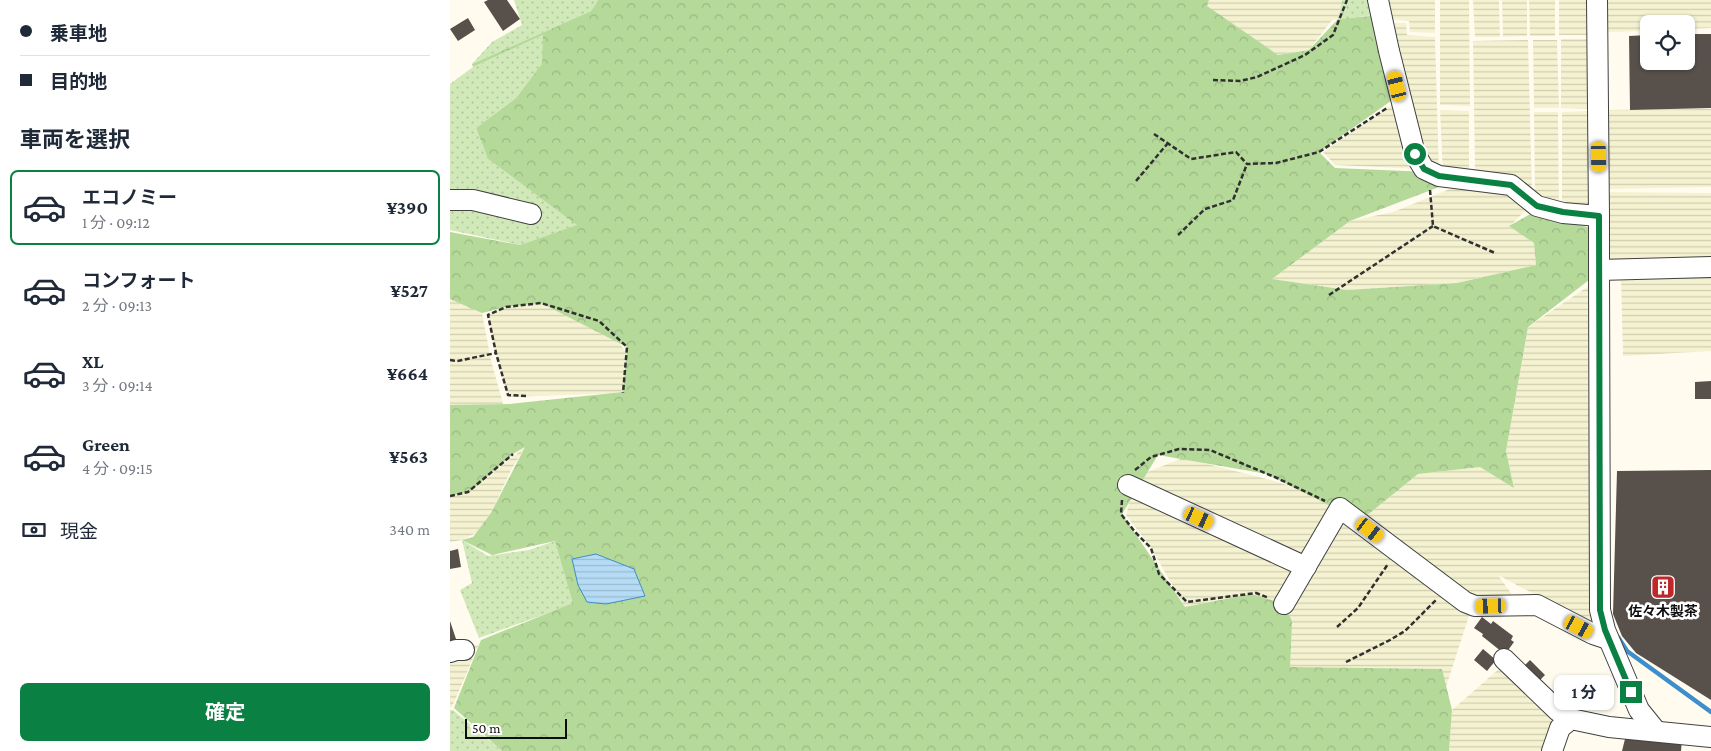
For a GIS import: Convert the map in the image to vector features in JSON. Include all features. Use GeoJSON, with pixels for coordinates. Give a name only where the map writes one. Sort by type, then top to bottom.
{"type":"FeatureCollection","features":[{"type":"Feature","properties":{"kind":"street"},"geometry":{"type":"LineString","coordinates":[[1378,0],[1388,51],[1415,154],[1424,169],[1439,176],[1511,185],[1537,206],[1563,212],[1599,216]]}},
{"type":"Feature","properties":{"kind":"street"},"geometry":{"type":"LineString","coordinates":[[1597,0],[1600,610],[1608,639],[1639,710],[1656,731]]}},
{"type":"Feature","properties":{"kind":"street"},"geometry":{"type":"LineString","coordinates":[[450,200],[473,200],[531,214]]}},
{"type":"Feature","properties":{"kind":"street"},"geometry":{"type":"LineString","coordinates":[[1599,270],[1711,267]]}},
{"type":"Feature","properties":{"kind":"street"},"geometry":{"type":"LineString","coordinates":[[1128,485],[1306,567]]}},
{"type":"Feature","properties":{"kind":"street"},"geometry":{"type":"LineString","coordinates":[[1284,604],[1340,508],[1465,602],[1475,606],[1537,605],[1593,634],[1608,639]]}},
{"type":"Feature","properties":{"kind":"street"},"geometry":{"type":"LineString","coordinates":[[1504,659],[1558,711],[1571,720],[1609,727],[1711,737]]}},
{"type":"Feature","properties":{"kind":"street"},"geometry":{"type":"LineString","coordinates":[[1552,751],[1560,728],[1571,720]]}},
{"type":"Feature","properties":{"kind":"path"},"geometry":{"type":"LineString","coordinates":[[1213,80],[1240,81],[1258,77],[1305,55],[1333,35],[1347,0]]}},
{"type":"Feature","properties":{"kind":"path"},"geometry":{"type":"LineString","coordinates":[[1154,134],[1191,159],[1236,152],[1247,164],[1276,163],[1318,152],[1401,99]]}},
{"type":"Feature","properties":{"kind":"path"},"geometry":{"type":"LineString","coordinates":[[1136,181],[1168,143]]}},
{"type":"Feature","properties":{"kind":"path"},"geometry":{"type":"LineString","coordinates":[[1178,235],[1205,209],[1233,200],[1247,164]]}},
{"type":"Feature","properties":{"kind":"path"},"geometry":{"type":"LineString","coordinates":[[1429,172],[1432,226]]}},
{"type":"Feature","properties":{"kind":"path"},"geometry":{"type":"LineString","coordinates":[[1432,226],[1495,253]]}},
{"type":"Feature","properties":{"kind":"path"},"geometry":{"type":"LineString","coordinates":[[1329,295],[1432,226]]}},
{"type":"Feature","properties":{"kind":"path"},"geometry":{"type":"LineString","coordinates":[[526,396],[508,395],[488,315],[506,307],[541,303],[599,321],[627,347],[624,393]]}},
{"type":"Feature","properties":{"kind":"path"},"geometry":{"type":"LineString","coordinates":[[450,360],[457,361],[496,353]]}},
{"type":"Feature","properties":{"kind":"path"},"geometry":{"type":"LineString","coordinates":[[450,496],[468,492],[513,454]]}},
{"type":"Feature","properties":{"kind":"path"},"geometry":{"type":"LineString","coordinates":[[1337,627],[1358,608],[1397,551]]}},
{"type":"Feature","properties":{"kind":"path"},"geometry":{"type":"LineString","coordinates":[[1346,662],[1404,631],[1448,589]]}},
{"type":"Feature","properties":{"kind":"shaded area"},"geometry":{"type":"Polygon","coordinates":[[[1209,0],[1342,0],[1338,19],[1332,20],[1309,50],[1278,55],[1206,6],[1209,0]]]}},
{"type":"Feature","properties":{"kind":"shaded area"},"geometry":{"type":"Polygon","coordinates":[[[1382,0],[1435,0],[1435,33],[1410,32],[1409,21],[1387,19],[1382,0]]]}},
{"type":"Feature","properties":{"kind":"shaded area"},"geometry":{"type":"Polygon","coordinates":[[[1440,0],[1469,0],[1470,106],[1440,105],[1440,0]]]}},
{"type":"Feature","properties":{"kind":"shaded area"},"geometry":{"type":"Polygon","coordinates":[[[1473,0],[1499,0],[1500,37],[1475,37],[1473,0]]]}},
{"type":"Feature","properties":{"kind":"shaded area"},"geometry":{"type":"Polygon","coordinates":[[[1502,0],[1527,0],[1527,36],[1503,37],[1502,0]]]}},
{"type":"Feature","properties":{"kind":"shaded area"},"geometry":{"type":"Polygon","coordinates":[[[1529,0],[1555,0],[1555,36],[1530,36],[1529,0]]]}},
{"type":"Feature","properties":{"kind":"shaded area"},"geometry":{"type":"Polygon","coordinates":[[[1559,0],[1587,0],[1588,35],[1559,35],[1559,0]]]}},
{"type":"Feature","properties":{"kind":"shaded area"},"geometry":{"type":"Polygon","coordinates":[[[1605,0],[1711,0],[1711,28],[1695,29],[1695,15],[1640,15],[1640,31],[1606,32],[1605,0]]]}},
{"type":"Feature","properties":{"kind":"shaded area"},"geometry":{"type":"Polygon","coordinates":[[[1385,23],[1406,23],[1407,35],[1435,37],[1439,174],[1431,173],[1385,23]]]}},
{"type":"Feature","properties":{"kind":"shaded area"},"geometry":{"type":"Polygon","coordinates":[[[1561,39],[1588,39],[1588,109],[1561,108],[1561,39]]]}},
{"type":"Feature","properties":{"kind":"shaded area"},"geometry":{"type":"Polygon","coordinates":[[[1528,40],[1532,194],[1483,177],[1475,170],[1473,41],[1528,40]]]}},
{"type":"Feature","properties":{"kind":"shaded area"},"geometry":{"type":"Polygon","coordinates":[[[1533,40],[1557,40],[1559,108],[1534,108],[1533,40]]]}},
{"type":"Feature","properties":{"kind":"shaded area"},"geometry":{"type":"Polygon","coordinates":[[[1401,99],[1420,169],[1335,165],[1323,152],[1401,99]]]}},
{"type":"Feature","properties":{"kind":"shaded area"},"geometry":{"type":"Polygon","coordinates":[[[1711,109],[1711,187],[1606,189],[1605,110],[1711,109]]]}},
{"type":"Feature","properties":{"kind":"shaded area"},"geometry":{"type":"Polygon","coordinates":[[[1440,110],[1469,111],[1469,175],[1443,175],[1440,110]]]}},
{"type":"Feature","properties":{"kind":"shaded area"},"geometry":{"type":"Polygon","coordinates":[[[1589,111],[1592,209],[1562,204],[1562,112],[1589,111]]]}},
{"type":"Feature","properties":{"kind":"shaded area"},"geometry":{"type":"Polygon","coordinates":[[[1534,112],[1558,112],[1559,203],[1535,197],[1534,112]]]}},
{"type":"Feature","properties":{"kind":"shaded area"},"geometry":{"type":"Polygon","coordinates":[[[1505,185],[1527,209],[1510,226],[1534,243],[1536,265],[1457,283],[1347,290],[1272,279],[1350,221],[1393,212],[1455,187],[1505,185]]]}},
{"type":"Feature","properties":{"kind":"shaded area"},"geometry":{"type":"Polygon","coordinates":[[[1607,192],[1711,193],[1711,262],[1607,264],[1607,192]]]}},
{"type":"Feature","properties":{"kind":"shaded area"},"geometry":{"type":"Polygon","coordinates":[[[1711,275],[1711,351],[1623,356],[1621,277],[1711,275]]]}},
{"type":"Feature","properties":{"kind":"shaded area"},"geometry":{"type":"Polygon","coordinates":[[[1593,283],[1595,623],[1545,600],[1498,575],[1513,596],[1474,600],[1446,687],[1441,669],[1290,667],[1251,594],[1185,607],[1151,548],[1126,515],[1137,476],[1183,458],[1275,481],[1307,492],[1360,521],[1418,474],[1480,467],[1514,487],[1506,451],[1528,327],[1593,283]]]}},
{"type":"Feature","properties":{"kind":"shaded area"},"geometry":{"type":"Polygon","coordinates":[[[450,298],[482,313],[491,360],[503,404],[450,406],[450,360],[480,360],[450,359],[450,298]]]}},
{"type":"Feature","properties":{"kind":"shaded area"},"geometry":{"type":"Polygon","coordinates":[[[541,303],[613,332],[631,361],[623,393],[508,397],[488,315],[506,307],[541,303]]]}},
{"type":"Feature","properties":{"kind":"shaded area"},"geometry":{"type":"Polygon","coordinates":[[[526,446],[511,470],[491,513],[476,533],[462,540],[450,542],[450,496],[471,491],[526,446]]]}},
{"type":"Feature","properties":{"kind":"shaded area"},"geometry":{"type":"Polygon","coordinates":[[[479,644],[452,707],[450,707],[450,656],[479,644]]]}},
{"type":"Feature","properties":{"kind":"shaded area"},"geometry":{"type":"Polygon","coordinates":[[[1501,667],[1563,720],[1549,751],[1449,751],[1452,710],[1501,667]]]}},
{"type":"Feature","properties":{"kind":"green space"},"geometry":{"type":"Polygon","coordinates":[[[514,0],[598,0],[591,11],[472,64],[492,42],[522,25],[514,0]]]}},
{"type":"Feature","properties":{"kind":"green space"},"geometry":{"type":"Polygon","coordinates":[[[598,0],[1209,0],[1207,6],[1278,55],[1309,50],[1338,19],[1381,15],[1395,98],[1319,152],[1335,168],[1429,172],[1460,179],[1350,221],[1272,279],[1347,290],[1457,283],[1536,265],[1534,243],[1509,226],[1534,212],[1591,228],[1589,280],[1528,327],[1506,451],[1514,488],[1480,467],[1418,474],[1360,521],[1267,474],[1158,455],[1122,514],[1185,607],[1251,594],[1284,604],[1292,621],[1290,667],[1442,669],[1452,710],[1449,751],[502,751],[454,708],[481,640],[573,603],[555,541],[492,555],[462,540],[473,537],[491,513],[525,447],[513,454],[471,491],[450,496],[450,405],[509,404],[623,392],[627,347],[541,303],[506,307],[482,313],[450,299],[450,232],[520,245],[577,225],[488,159],[476,128],[516,98],[542,64],[543,35],[473,67],[472,64],[591,11],[598,0]]]}},
{"type":"Feature","properties":{"kind":"green space"},"geometry":{"type":"Polygon","coordinates":[[[1342,0],[1373,0],[1376,15],[1338,19],[1342,0]]]}},
{"type":"Feature","properties":{"kind":"green space"},"geometry":{"type":"Polygon","coordinates":[[[543,35],[543,64],[516,98],[476,128],[488,159],[578,225],[520,245],[450,230],[450,84],[473,67],[543,35]]]}},
{"type":"Feature","properties":{"kind":"green space"},"geometry":{"type":"Polygon","coordinates":[[[462,540],[488,556],[529,550],[555,541],[576,603],[479,638],[460,590],[472,583],[462,540]]]}},
{"type":"Feature","properties":{"kind":"green space"},"geometry":{"type":"Polygon","coordinates":[[[450,710],[453,710],[502,751],[450,751],[450,710]]]}},
{"type":"Feature","properties":{"kind":"water"},"geometry":{"type":"Polygon","coordinates":[[[596,554],[634,569],[645,596],[606,604],[587,602],[578,585],[572,559],[596,554]]]}},
{"type":"Feature","properties":{"kind":"building"},"geometry":{"type":"Polygon","coordinates":[[[488,0],[507,0],[520,19],[503,31],[484,2],[488,0]]]}},
{"type":"Feature","properties":{"kind":"building"},"geometry":{"type":"Polygon","coordinates":[[[468,18],[475,30],[458,41],[450,29],[468,18]]]}},
{"type":"Feature","properties":{"kind":"building"},"geometry":{"type":"Polygon","coordinates":[[[1695,34],[1711,34],[1711,108],[1630,110],[1629,36],[1640,35],[1640,70],[1695,70],[1695,34]]]}},
{"type":"Feature","properties":{"kind":"building"},"geometry":{"type":"Polygon","coordinates":[[[1711,381],[1711,399],[1695,399],[1695,382],[1711,381]]]}},
{"type":"Feature","properties":{"kind":"building","name":"佐々木製茶"},"geometry":{"type":"Polygon","coordinates":[[[1711,470],[1711,700],[1636,653],[1622,636],[1613,614],[1617,471],[1711,470]]]}},
{"type":"Feature","properties":{"kind":"building"},"geometry":{"type":"Polygon","coordinates":[[[458,549],[461,567],[450,569],[450,551],[458,549]]]}},
{"type":"Feature","properties":{"kind":"building"},"geometry":{"type":"Polygon","coordinates":[[[1482,617],[1491,624],[1493,621],[1513,636],[1511,640],[1514,642],[1506,653],[1502,652],[1474,628],[1482,617]]]}},
{"type":"Feature","properties":{"kind":"building"},"geometry":{"type":"Polygon","coordinates":[[[450,621],[458,645],[450,648],[450,621]]]}},
{"type":"Feature","properties":{"kind":"building"},"geometry":{"type":"Polygon","coordinates":[[[1483,649],[1496,660],[1487,671],[1474,660],[1483,649]]]}},
{"type":"Feature","properties":{"kind":"building"},"geometry":{"type":"Polygon","coordinates":[[[1530,660],[1545,675],[1538,682],[1523,667],[1530,660]]]}},
{"type":"Feature","properties":{"kind":"building"},"geometry":{"type":"Polygon","coordinates":[[[1626,735],[1682,739],[1681,751],[1622,751],[1626,735]]]}},
{"type":"Feature","properties":{"kind":"waterway"},"geometry":{"type":"LineString","coordinates":[[1618,637],[1627,651],[1711,712]]}},
{"type":"Feature","properties":{"kind":"place","name":"佐々木製茶"},"geometry":{"type":"Point","coordinates":[1663,587]}},
{"type":"Feature","properties":{"kind":"route"},"geometry":{"type":"LineString","coordinates":[[1415,154],[1424,169],[1439,176],[1511,185],[1537,206],[1563,212],[1599,216],[1600,610],[1605,630],[1631,692]]}}]}
